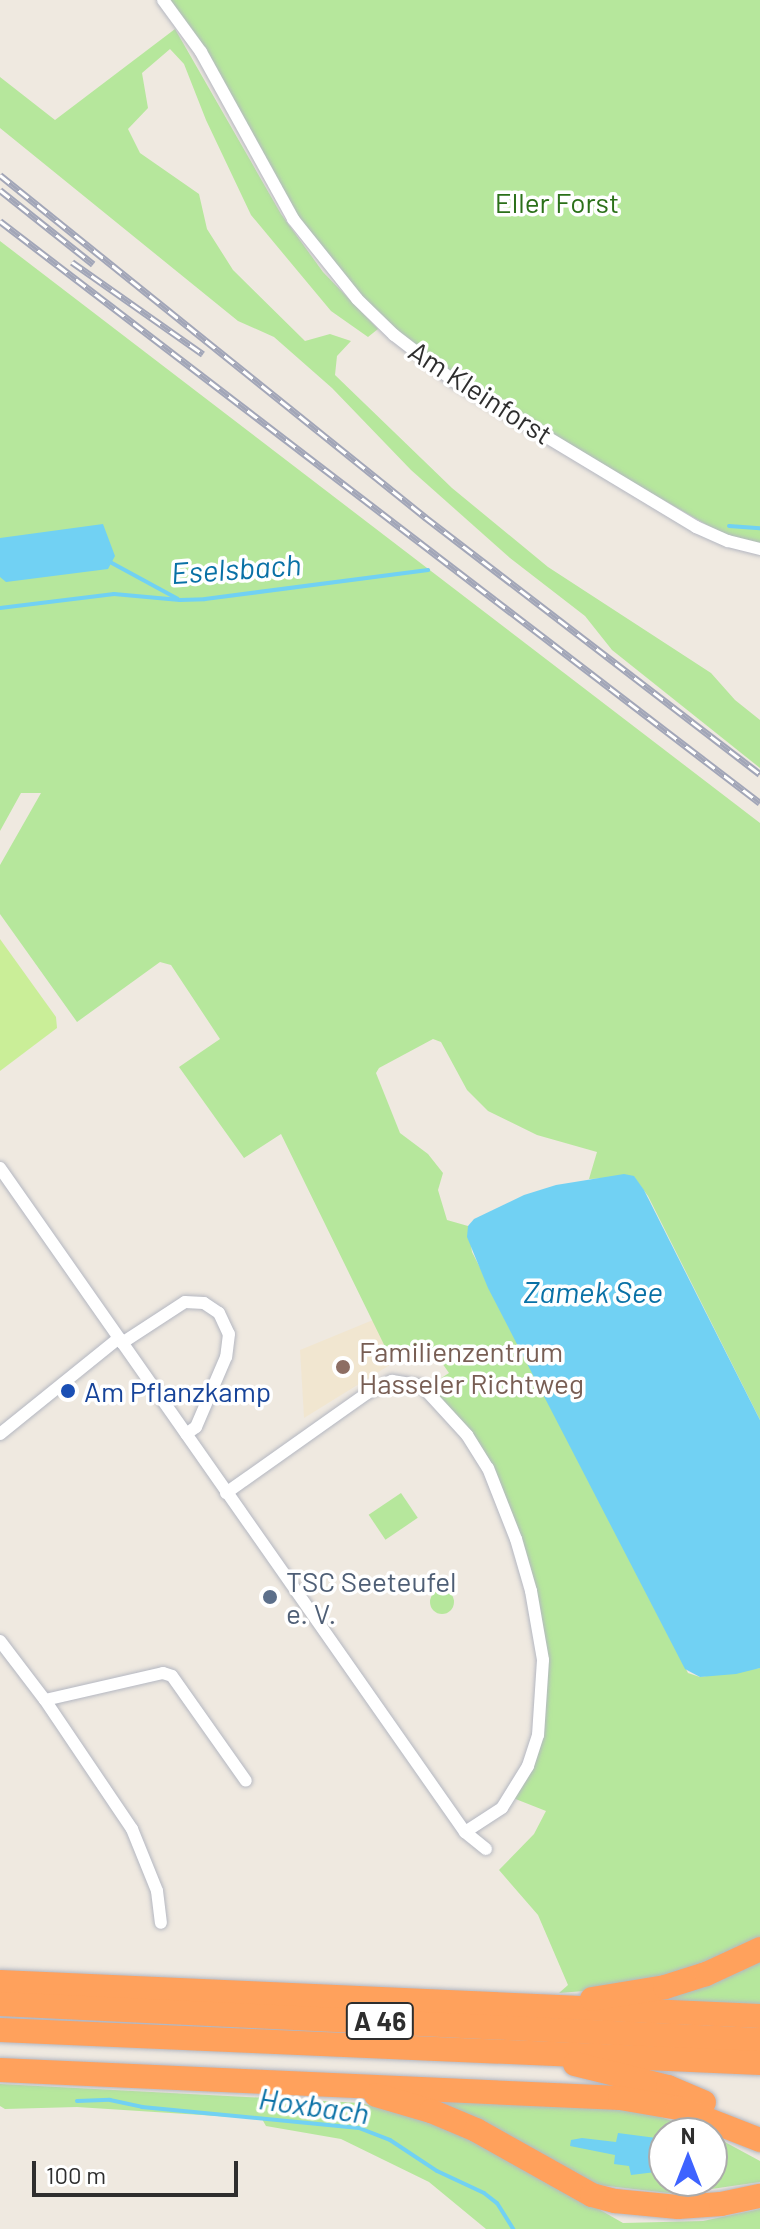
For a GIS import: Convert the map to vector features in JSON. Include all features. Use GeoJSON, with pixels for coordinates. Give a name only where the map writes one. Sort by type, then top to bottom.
{"type":"FeatureCollection","features":[{"type":"Feature","properties":{"kind":"highway"},"geometry":{"type":"LineString","coordinates":[[539,2007],[665,1987],[706,1974],[760,1949]]}},
{"type":"Feature","properties":{"kind":"highway"},"geometry":{"type":"LineString","coordinates":[[0,1982],[760,2016]]}},
{"type":"Feature","properties":{"kind":"highway","name":"A 46"},"geometry":{"type":"LineString","coordinates":[[0,2004],[760,2040]]}},
{"type":"Feature","properties":{"kind":"highway","name":"A 46"},"geometry":{"type":"LineString","coordinates":[[0,2030],[760,2063]]}},
{"type":"Feature","properties":{"kind":"highway"},"geometry":{"type":"LineString","coordinates":[[543,2053],[693,2096],[760,2139]]}},
{"type":"Feature","properties":{"kind":"highway"},"geometry":{"type":"LineString","coordinates":[[0,2070],[315,2083],[648,2102],[704,2116],[760,2139]]}},
{"type":"Feature","properties":{"kind":"highway"},"geometry":{"type":"LineString","coordinates":[[315,2083],[367,2093],[431,2111],[476,2130],[592,2195],[615,2201],[678,2207],[721,2204],[760,2196]]}},
{"type":"Feature","properties":{"kind":"street","name":"Am Kleinforst"},"geometry":{"type":"LineString","coordinates":[[163,0],[201,52],[293,219],[339,279],[394,335],[454,381],[696,527],[728,541],[760,549]]}},
{"type":"Feature","properties":{"kind":"street"},"geometry":{"type":"LineString","coordinates":[[0,1168],[465,1832],[486,1849]]}},
{"type":"Feature","properties":{"kind":"street"},"geometry":{"type":"LineString","coordinates":[[0,1434],[120,1340],[185,1302],[204,1303],[219,1313],[229,1334],[226,1357],[196,1427],[186,1434]]}},
{"type":"Feature","properties":{"kind":"street"},"geometry":{"type":"LineString","coordinates":[[226,1493],[367,1393],[392,1381],[422,1386],[467,1435],[488,1468],[516,1539],[531,1591],[543,1672],[538,1735],[528,1766],[502,1808],[465,1832]]}},
{"type":"Feature","properties":{"kind":"street"},"geometry":{"type":"LineString","coordinates":[[1,1645],[45,1700],[132,1829],[157,1891],[161,1923]]}},
{"type":"Feature","properties":{"kind":"street"},"geometry":{"type":"LineString","coordinates":[[45,1700],[163,1673],[172,1676],[246,1781]]}},
{"type":"Feature","properties":{"kind":"shaded area","name":"Familienzentrum Hasseler Richtweg"},"geometry":{"type":"Polygon","coordinates":[[[373,1320],[393,1363],[304,1418],[300,1350],[373,1320]]]}},
{"type":"Feature","properties":{"kind":"green space","name":"Eller Forst"},"geometry":{"type":"Polygon","coordinates":[[[167,0],[760,0],[760,545],[728,537],[632,482],[440,367],[396,332],[323,257],[167,0]]]}},
{"type":"Feature","properties":{"kind":"green space"},"geometry":{"type":"Polygon","coordinates":[[[175,29],[281,214],[323,272],[378,329],[368,337],[331,311],[251,215],[206,120],[184,64],[170,49],[142,73],[148,108],[128,129],[140,153],[199,194],[207,229],[233,270],[305,341],[330,334],[351,341],[337,356],[335,375],[452,488],[548,567],[711,673],[735,700],[760,720],[760,768],[612,650],[585,616],[510,558],[411,470],[332,388],[274,337],[238,321],[0,128],[0,77],[55,120],[175,29]]]}},
{"type":"Feature","properties":{"kind":"green space"},"geometry":{"type":"Polygon","coordinates":[[[0,241],[760,823],[760,1420],[648,1196],[634,1177],[589,1179],[597,1152],[537,1135],[488,1111],[467,1090],[441,1042],[433,1039],[379,1068],[376,1073],[400,1133],[428,1154],[443,1173],[438,1190],[447,1220],[468,1226],[472,1252],[688,1673],[700,1677],[760,1668],[760,2004],[647,2001],[597,1990],[559,1993],[568,1985],[538,1915],[499,1870],[534,1834],[546,1811],[513,1798],[536,1749],[546,1659],[490,1465],[429,1386],[449,1373],[426,1340],[393,1363],[281,1134],[244,1158],[179,1067],[220,1039],[171,965],[160,962],[77,1022],[0,914],[0,865],[41,793],[21,793],[0,831],[0,241]]]}},
{"type":"Feature","properties":{"kind":"green space"},"geometry":{"type":"Polygon","coordinates":[[[0,939],[56,1017],[57,1028],[0,1071],[0,939]]]}},
{"type":"Feature","properties":{"kind":"green space"},"geometry":{"type":"Polygon","coordinates":[[[401,1493],[418,1518],[385,1540],[369,1515],[401,1493]]]}},
{"type":"Feature","properties":{"kind":"green space"},"geometry":{"type":"Polygon","coordinates":[[[442,1590],[450,1594],[454,1602],[450,1610],[442,1614],[434,1610],[430,1602],[434,1594],[442,1590]]]}},
{"type":"Feature","properties":{"kind":"green space"},"geometry":{"type":"Polygon","coordinates":[[[0,2084],[361,2103],[423,2119],[504,2155],[623,2223],[703,2221],[760,2209],[760,2229],[486,2229],[429,2182],[341,2139],[266,2126],[262,2119],[77,2107],[5,2109],[0,2106],[0,2084]]]}},
{"type":"Feature","properties":{"kind":"green space"},"geometry":{"type":"Polygon","coordinates":[[[427,2101],[613,2108],[661,2117],[648,2117],[648,2191],[590,2184],[427,2101]]]}},
{"type":"Feature","properties":{"kind":"green space"},"geometry":{"type":"Polygon","coordinates":[[[728,2144],[760,2161],[760,2182],[728,2187],[728,2144]]]}},
{"type":"Feature","properties":{"kind":"water"},"geometry":{"type":"Polygon","coordinates":[[[103,524],[115,556],[108,569],[6,582],[0,577],[0,538],[103,524]]]}},
{"type":"Feature","properties":{"kind":"water","name":"Zamek See"},"geometry":{"type":"Polygon","coordinates":[[[624,1174],[634,1176],[644,1190],[760,1420],[760,1668],[736,1674],[700,1677],[685,1669],[488,1288],[467,1237],[468,1226],[474,1219],[524,1195],[556,1185],[624,1174]]]}},
{"type":"Feature","properties":{"kind":"water"},"geometry":{"type":"Polygon","coordinates":[[[618,2133],[648,2137],[648,2173],[631,2175],[629,2166],[614,2164],[615,2155],[570,2146],[571,2140],[582,2138],[616,2142],[618,2133]]]}},
{"type":"Feature","properties":{"kind":"waterway","name":"Eselsbach"},"geometry":{"type":"LineString","coordinates":[[729,526],[760,528]]}},
{"type":"Feature","properties":{"kind":"waterway"},"geometry":{"type":"LineString","coordinates":[[110,562],[178,599]]}},
{"type":"Feature","properties":{"kind":"waterway","name":"Eselsbach"},"geometry":{"type":"LineString","coordinates":[[0,608],[114,594],[205,599],[428,570]]}},
{"type":"Feature","properties":{"kind":"waterway","name":"Hoxbach"},"geometry":{"type":"LineString","coordinates":[[77,2101],[110,2100],[142,2107],[359,2128],[390,2140],[437,2171],[484,2193],[497,2203],[513,2229]]}},
{"type":"Feature","properties":{"kind":"railway"},"geometry":{"type":"LineString","coordinates":[[0,175],[425,517],[760,774]]}},
{"type":"Feature","properties":{"kind":"railway"},"geometry":{"type":"LineString","coordinates":[[0,190],[93,264]]}},
{"type":"Feature","properties":{"kind":"railway"},"geometry":{"type":"LineString","coordinates":[[0,221],[760,803]]}},
{"type":"Feature","properties":{"kind":"railway"},"geometry":{"type":"LineString","coordinates":[[72,262],[203,354]]}},
{"type":"Feature","properties":{"kind":"place","name":"Familienzentrum Hasseler Richtweg"},"geometry":{"type":"Point","coordinates":[343,1367]}},
{"type":"Feature","properties":{"kind":"place","name":"Am Pflanzkamp"},"geometry":{"type":"Point","coordinates":[68,1391]}},
{"type":"Feature","properties":{"kind":"place","name":"TSC Seeteufel e. V."},"geometry":{"type":"Point","coordinates":[270,1597]}}]}
